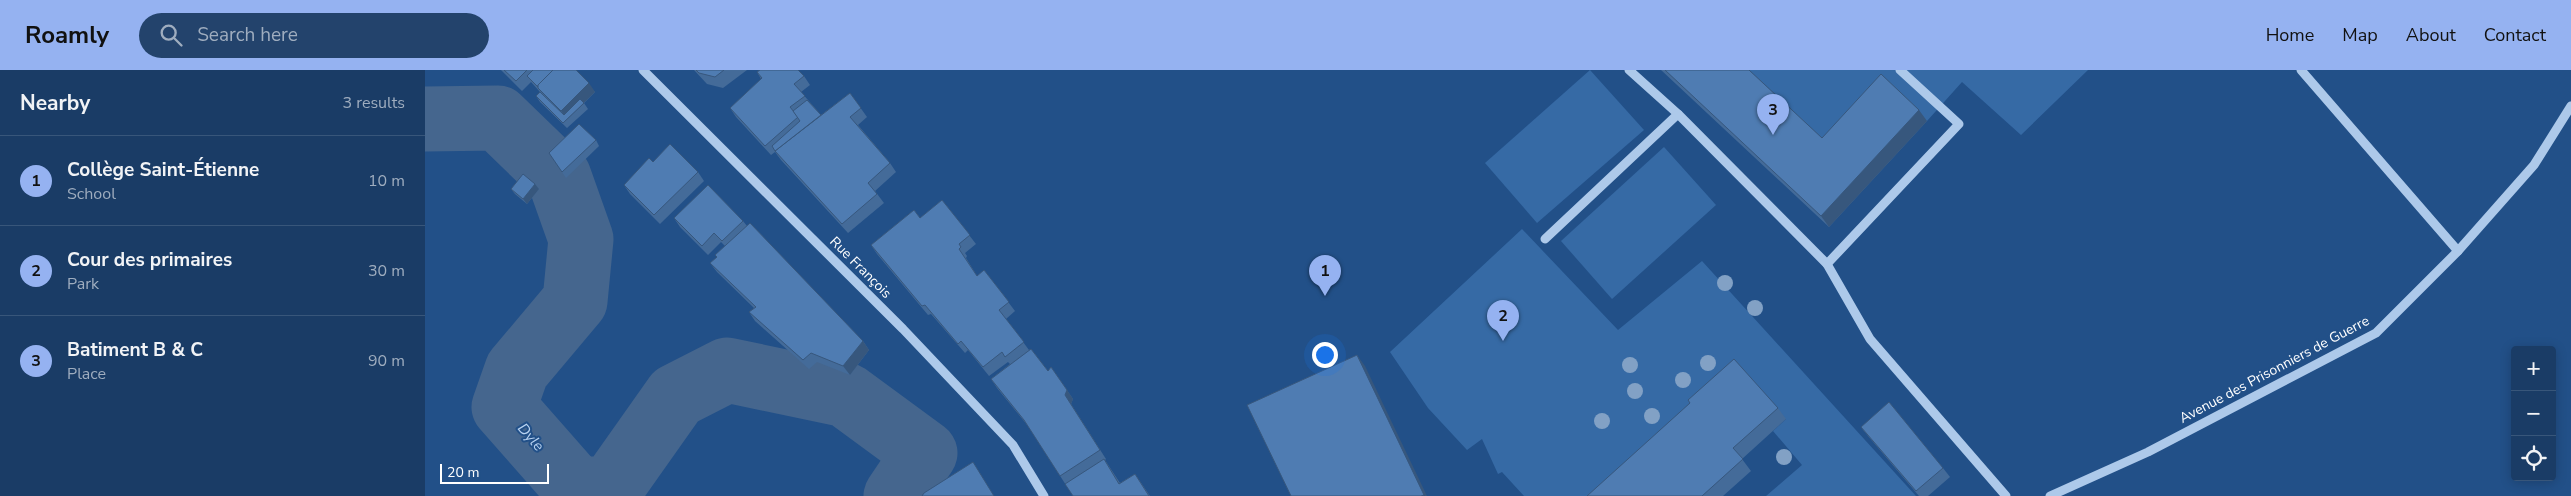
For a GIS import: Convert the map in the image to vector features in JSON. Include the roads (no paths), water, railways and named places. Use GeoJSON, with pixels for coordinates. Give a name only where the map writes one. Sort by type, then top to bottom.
{"type":"FeatureCollection","features":[{"type":"Feature","properties":{"kind":"street","name":"Rue François"},"geometry":{"type":"LineString","coordinates":[[643,70],[903,329],[1006,438],[1044,496]]}},
{"type":"Feature","properties":{"kind":"street"},"geometry":{"type":"LineString","coordinates":[[1629,70],[1678,114],[1827,264],[1870,339],[2006,496]]}},
{"type":"Feature","properties":{"kind":"street"},"geometry":{"type":"LineString","coordinates":[[1827,264],[1959,124],[1899,70]]}},
{"type":"Feature","properties":{"kind":"street"},"geometry":{"type":"LineString","coordinates":[[2301,70],[2458,251]]}},
{"type":"Feature","properties":{"kind":"street","name":"Avenue des Prisonniers de Guerre"},"geometry":{"type":"LineString","coordinates":[[2050,496],[2148,452],[2376,332],[2458,251],[2533,166],[2571,106]]}},
{"type":"Feature","properties":{"kind":"street"},"geometry":{"type":"LineString","coordinates":[[1545,240],[1678,114]]}},
{"type":"Feature","properties":{"kind":"waterway","name":"Dyle"},"geometry":{"type":"LineString","coordinates":[[425,119],[498,118],[559,177],[581,239],[575,301],[517,370],[504,407],[577,490],[611,488],[676,396],[727,370],[846,395],[925,453],[896,496]]}},
{"type":"Feature","properties":{"kind":"place","name":"Batiment B & C"},"geometry":{"type":"Point","coordinates":[1773,135]}},
{"type":"Feature","properties":{"kind":"place","name":"Collège Saint-Étienne"},"geometry":{"type":"Point","coordinates":[1325,296]}},
{"type":"Feature","properties":{"kind":"place","name":"Cour des primaires"},"geometry":{"type":"Point","coordinates":[1503,341]}}]}
